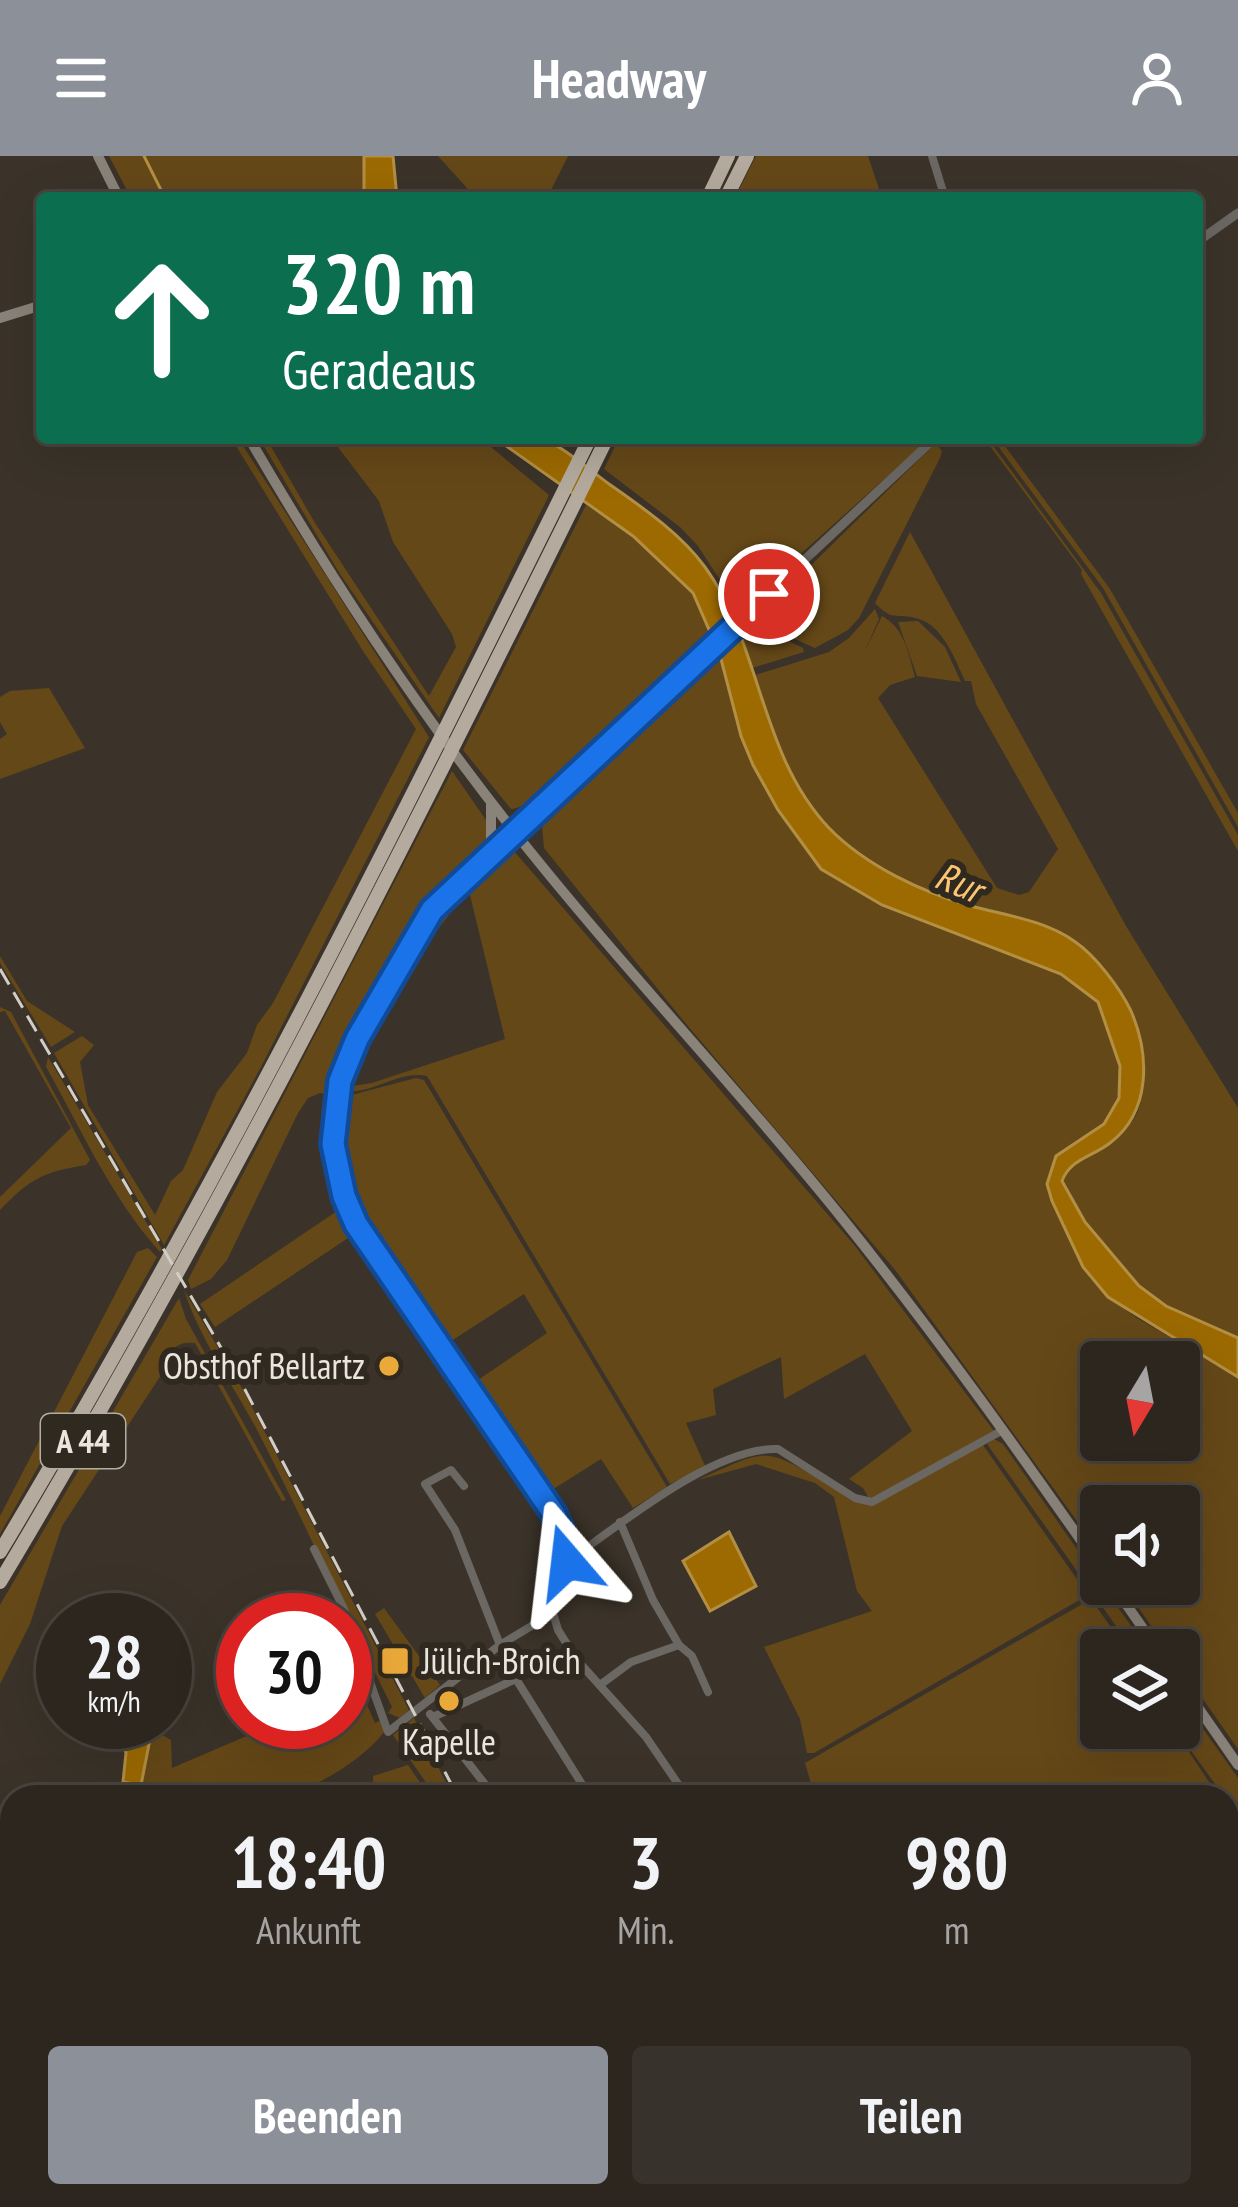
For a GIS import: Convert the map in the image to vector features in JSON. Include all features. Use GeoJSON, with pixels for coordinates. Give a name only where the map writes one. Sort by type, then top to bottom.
{"type":"FeatureCollection","features":[{"type":"Feature","properties":{"kind":"highway"},"geometry":{"type":"LineString","coordinates":[[711,192],[728,156]]}},
{"type":"Feature","properties":{"kind":"highway"},"geometry":{"type":"LineString","coordinates":[[729,192],[747,156]]}},
{"type":"Feature","properties":{"kind":"highway","name":"A 44"},"geometry":{"type":"LineString","coordinates":[[0,1582],[189,1255],[462,733],[587,444]]}},
{"type":"Feature","properties":{"kind":"highway","name":"A 44"},"geometry":{"type":"LineString","coordinates":[[0,1552],[180,1240],[452,718],[604,444]]}},
{"type":"Feature","properties":{"kind":"main road"},"geometry":{"type":"LineString","coordinates":[[98,156],[116,192]]}},
{"type":"Feature","properties":{"kind":"main road"},"geometry":{"type":"LineString","coordinates":[[0,318],[36,306]]}},
{"type":"Feature","properties":{"kind":"main road"},"geometry":{"type":"LineString","coordinates":[[253,444],[377,644],[491,802],[840,1215],[1080,1539]]}},
{"type":"Feature","properties":{"kind":"main road"},"geometry":{"type":"LineString","coordinates":[[465,878],[491,841],[491,802]]}},
{"type":"Feature","properties":{"kind":"main road"},"geometry":{"type":"LineString","coordinates":[[1200,1710],[1238,1765]]}},
{"type":"Feature","properties":{"kind":"street"},"geometry":{"type":"LineString","coordinates":[[932,156],[943,192]]}},
{"type":"Feature","properties":{"kind":"street"},"geometry":{"type":"LineString","coordinates":[[1203,238],[1238,213]]}},
{"type":"Feature","properties":{"kind":"street"},"geometry":{"type":"LineString","coordinates":[[679,1785],[646,1737],[567,1648],[553,1612],[567,1562],[566,1541],[554,1514],[362,1233],[344,1196],[333,1124],[340,1081],[357,1039],[421,926],[465,878],[929,444]]}},
{"type":"Feature","properties":{"kind":"street"},"geometry":{"type":"LineString","coordinates":[[567,1562],[670,1490],[736,1457],[772,1448],[855,1498],[872,1502],[1003,1430]]}},
{"type":"Feature","properties":{"kind":"street"},"geometry":{"type":"LineString","coordinates":[[464,1486],[451,1470],[425,1484],[455,1530],[500,1646]]}},
{"type":"Feature","properties":{"kind":"street"},"geometry":{"type":"LineString","coordinates":[[620,1522],[653,1600],[679,1645],[692,1656],[708,1692]]}},
{"type":"Feature","properties":{"kind":"street"},"geometry":{"type":"LineString","coordinates":[[314,1549],[344,1609],[388,1732],[500,1646],[553,1612]]}},
{"type":"Feature","properties":{"kind":"street"},"geometry":{"type":"LineString","coordinates":[[600,1685],[631,1662],[679,1645]]}},
{"type":"Feature","properties":{"kind":"street"},"geometry":{"type":"LineString","coordinates":[[433,1717],[516,1679],[582,1785]]}},
{"type":"Feature","properties":{"kind":"street"},"geometry":{"type":"LineString","coordinates":[[424,1703],[486,1785]]}},
{"type":"Feature","properties":{"kind":"shaded area"},"geometry":{"type":"Polygon","coordinates":[[[109,156],[364,156],[364,192],[128,192],[109,156]]]}},
{"type":"Feature","properties":{"kind":"shaded area"},"geometry":{"type":"Polygon","coordinates":[[[364,156],[393,156],[396,192],[364,192],[364,156]]]}},
{"type":"Feature","properties":{"kind":"shaded area"},"geometry":{"type":"Polygon","coordinates":[[[438,156],[568,156],[550,192],[471,192],[438,156]]]}},
{"type":"Feature","properties":{"kind":"shaded area"},"geometry":{"type":"Polygon","coordinates":[[[756,156],[868,156],[880,192],[738,192],[756,156]]]}},
{"type":"Feature","properties":{"kind":"shaded area"},"geometry":{"type":"Polygon","coordinates":[[[235,444],[242,444],[429,737],[261,1067],[164,1245],[54,1053],[82,1036],[94,1045],[80,1062],[88,1105],[155,1215],[171,1181],[183,1170],[217,1092],[247,1053],[257,1025],[273,1003],[416,729],[235,444]]]}},
{"type":"Feature","properties":{"kind":"shaded area"},"geometry":{"type":"Polygon","coordinates":[[[263,444],[269,444],[315,523],[429,696],[456,647],[452,634],[393,542],[379,501],[336,444],[487,444],[549,495],[439,718],[340,574],[263,444]]]}},
{"type":"Feature","properties":{"kind":"shaded area"},"geometry":{"type":"Polygon","coordinates":[[[503,444],[558,446],[660,522],[695,555],[739,631],[788,767],[806,799],[843,841],[895,876],[933,893],[1063,934],[1106,973],[1126,1002],[1142,1046],[1140,1099],[1123,1130],[1076,1163],[1062,1181],[1085,1222],[1139,1286],[1166,1306],[1238,1338],[1238,1377],[1200,1354],[1200,1341],[1180,1341],[1108,1297],[1083,1267],[1052,1201],[1047,1184],[1056,1156],[1104,1124],[1119,1098],[1120,1066],[1098,1002],[1061,974],[882,905],[821,869],[778,810],[753,765],[720,655],[693,593],[633,536],[503,444]]]}},
{"type":"Feature","properties":{"kind":"shaded area"},"geometry":{"type":"Polygon","coordinates":[[[616,444],[923,444],[739,609],[680,527],[604,469],[616,444]]]}},
{"type":"Feature","properties":{"kind":"shaded area"},"geometry":{"type":"Polygon","coordinates":[[[937,444],[940,458],[859,618],[848,630],[815,648],[754,621],[937,444]]]}},
{"type":"Feature","properties":{"kind":"shaded area"},"geometry":{"type":"Polygon","coordinates":[[[988,444],[1101,593],[1238,835],[1238,851],[1081,574],[988,444]]]}},
{"type":"Feature","properties":{"kind":"shaded area"},"geometry":{"type":"Polygon","coordinates":[[[996,444],[1003,444],[1110,589],[1238,813],[1238,827],[1103,588],[996,444]]]}},
{"type":"Feature","properties":{"kind":"shaded area"},"geometry":{"type":"Polygon","coordinates":[[[586,505],[633,536],[693,593],[712,634],[661,685],[652,688],[654,694],[584,760],[542,794],[511,809],[463,750],[586,505]]]}},
{"type":"Feature","properties":{"kind":"shaded area"},"geometry":{"type":"Polygon","coordinates":[[[910,532],[1126,926],[1238,1108],[1238,1338],[1166,1306],[1139,1286],[1084,1222],[1062,1181],[1079,1160],[1128,1125],[1141,1099],[1143,1046],[1108,976],[1084,948],[1059,932],[936,894],[851,848],[815,812],[779,747],[752,676],[829,652],[875,609],[879,619],[864,653],[882,616],[901,634],[915,677],[890,685],[878,698],[997,888],[1019,895],[1029,892],[1058,849],[976,704],[971,681],[965,681],[942,636],[927,623],[891,615],[875,603],[910,532]]]}},
{"type":"Feature","properties":{"kind":"shaded area"},"geometry":{"type":"Polygon","coordinates":[[[918,621],[945,647],[961,682],[917,676],[898,622],[918,621]]]}},
{"type":"Feature","properties":{"kind":"shaded area"},"geometry":{"type":"Polygon","coordinates":[[[752,623],[804,652],[749,669],[739,635],[752,623]]]}},
{"type":"Feature","properties":{"kind":"shaded area"},"geometry":{"type":"Polygon","coordinates":[[[720,655],[753,765],[778,810],[821,869],[1061,974],[1098,1002],[1114,1040],[1118,1099],[1104,1123],[1063,1151],[1052,1201],[1090,1278],[1108,1297],[1176,1341],[1080,1341],[1080,1461],[1200,1461],[1200,1355],[1238,1377],[1238,1749],[1200,1695],[1200,1629],[1153,1629],[1137,1605],[1200,1605],[1200,1485],[1080,1485],[1080,1525],[896,1271],[544,848],[542,826],[626,735],[720,655]]]}},
{"type":"Feature","properties":{"kind":"shaded area"},"geometry":{"type":"Polygon","coordinates":[[[49,688],[85,748],[0,779],[0,739],[7,734],[0,722],[0,697],[10,691],[49,688]]]}},
{"type":"Feature","properties":{"kind":"shaded area"},"geometry":{"type":"Polygon","coordinates":[[[452,771],[486,820],[486,843],[404,940],[339,1065],[331,1095],[328,1142],[342,1202],[336,1204],[325,1163],[324,1094],[320,1093],[308,1098],[298,1113],[227,1260],[211,1279],[191,1289],[188,1280],[452,771]]]}},
{"type":"Feature","properties":{"kind":"shaded area"},"geometry":{"type":"Polygon","coordinates":[[[513,850],[855,1246],[994,1431],[870,1500],[849,1479],[912,1431],[865,1354],[784,1399],[781,1357],[713,1389],[716,1415],[686,1423],[705,1466],[670,1484],[427,1076],[342,1091],[385,992],[434,919],[488,864],[513,850]],[[469,891],[402,983],[353,1086],[372,1083],[505,1039],[469,891]]]}},
{"type":"Feature","properties":{"kind":"shaded area"},"geometry":{"type":"Polygon","coordinates":[[[0,956],[27,1001],[75,1032],[51,1047],[0,956]]]}},
{"type":"Feature","properties":{"kind":"shaded area"},"geometry":{"type":"Polygon","coordinates":[[[0,1007],[11,1012],[90,1160],[38,1178],[0,1210],[0,1197],[71,1128],[0,1007]]]}},
{"type":"Feature","properties":{"kind":"shaded area"},"geometry":{"type":"Polygon","coordinates":[[[48,1057],[160,1252],[98,1163],[46,1067],[48,1057]]]}},
{"type":"Feature","properties":{"kind":"shaded area"},"geometry":{"type":"Polygon","coordinates":[[[416,1078],[424,1080],[667,1487],[633,1508],[601,1459],[547,1493],[472,1384],[547,1333],[524,1294],[445,1345],[368,1231],[345,1172],[340,1098],[416,1078]]]}},
{"type":"Feature","properties":{"kind":"shaded area"},"geometry":{"type":"Polygon","coordinates":[[[340,1209],[347,1211],[357,1232],[215,1327],[200,1304],[340,1209]]]}},
{"type":"Feature","properties":{"kind":"shaded area"},"geometry":{"type":"Polygon","coordinates":[[[148,1248],[157,1257],[0,1534],[0,1516],[137,1252],[148,1248]]]}},
{"type":"Feature","properties":{"kind":"shaded area"},"geometry":{"type":"Polygon","coordinates":[[[184,1290],[243,1390],[348,1593],[337,1593],[184,1290]]]}},
{"type":"Feature","properties":{"kind":"shaded area"},"geometry":{"type":"Polygon","coordinates":[[[179,1298],[186,1319],[286,1500],[282,1501],[195,1343],[179,1345],[62,1526],[40,1593],[36,1593],[30,1624],[0,1684],[0,1605],[179,1298]]]}},
{"type":"Feature","properties":{"kind":"shaded area"},"geometry":{"type":"Polygon","coordinates":[[[994,1439],[1003,1444],[1080,1553],[1080,1575],[987,1444],[994,1439]]]}},
{"type":"Feature","properties":{"kind":"shaded area"},"geometry":{"type":"Polygon","coordinates":[[[983,1445],[1080,1584],[1080,1600],[807,1753],[800,1719],[764,1647],[872,1611],[857,1591],[834,1497],[815,1483],[756,1464],[698,1480],[765,1456],[791,1463],[872,1505],[983,1445]]]}},
{"type":"Feature","properties":{"kind":"shaded area"},"geometry":{"type":"Polygon","coordinates":[[[729,1532],[756,1586],[710,1611],[683,1561],[729,1532]]]}},
{"type":"Feature","properties":{"kind":"shaded area"},"geometry":{"type":"Polygon","coordinates":[[[1081,1605],[1095,1605],[1112,1629],[1080,1629],[1080,1749],[1187,1749],[1211,1785],[811,1785],[805,1763],[1081,1605]]]}},
{"type":"Feature","properties":{"kind":"shaded area"},"geometry":{"type":"Polygon","coordinates":[[[1101,1605],[1116,1605],[1133,1629],[1118,1629],[1101,1605]]]}},
{"type":"Feature","properties":{"kind":"shaded area"},"geometry":{"type":"Polygon","coordinates":[[[384,1608],[440,1685],[425,1698],[375,1614],[384,1608]]]}},
{"type":"Feature","properties":{"kind":"shaded area"},"geometry":{"type":"Polygon","coordinates":[[[372,1639],[409,1710],[400,1718],[388,1713],[392,1707],[372,1666],[372,1639]]]}},
{"type":"Feature","properties":{"kind":"shaded area"},"geometry":{"type":"Polygon","coordinates":[[[372,1716],[375,1723],[382,1720],[385,1731],[372,1745],[372,1716]]]}},
{"type":"Feature","properties":{"kind":"shaded area"},"geometry":{"type":"Polygon","coordinates":[[[414,1718],[447,1785],[428,1785],[393,1735],[414,1718]]]}},
{"type":"Feature","properties":{"kind":"shaded area"},"geometry":{"type":"Polygon","coordinates":[[[1200,1725],[1238,1778],[1238,1785],[1216,1785],[1190,1749],[1200,1749],[1200,1725]]]}},
{"type":"Feature","properties":{"kind":"shaded area"},"geometry":{"type":"Polygon","coordinates":[[[124,1749],[148,1749],[141,1785],[123,1782],[124,1749]]]}},
{"type":"Feature","properties":{"kind":"shaded area"},"geometry":{"type":"Polygon","coordinates":[[[148,1749],[171,1749],[172,1768],[216,1749],[368,1749],[313,1785],[141,1785],[148,1749]]]}},
{"type":"Feature","properties":{"kind":"shaded area"},"geometry":{"type":"Polygon","coordinates":[[[408,1765],[422,1785],[373,1785],[373,1776],[408,1765]]]}},
{"type":"Feature","properties":{"kind":"waterway"},"geometry":{"type":"LineString","coordinates":[[144,156],[162,192]]}},
{"type":"Feature","properties":{"kind":"railway"},"geometry":{"type":"LineString","coordinates":[[0,969],[241,1382],[452,1785]]}},
{"type":"Feature","properties":{"kind":"place","name":"Obsthof Bellartz"},"geometry":{"type":"Point","coordinates":[389,1366]}},
{"type":"Feature","properties":{"kind":"place","name":"Jülich-Broich"},"geometry":{"type":"Point","coordinates":[395,1661]}},
{"type":"Feature","properties":{"kind":"place","name":"Kapelle"},"geometry":{"type":"Point","coordinates":[449,1701]}},
{"type":"Feature","properties":{"kind":"route"},"geometry":{"type":"LineString","coordinates":[[567,1562],[566,1541],[554,1514],[356,1224],[336,1165],[335,1100],[357,1039],[432,910],[769,594]]}},
{"type":"Feature","properties":{"kind":"water label","name":"Rur"},"geometry":{"type":"Point","coordinates":[959,882]}}]}
